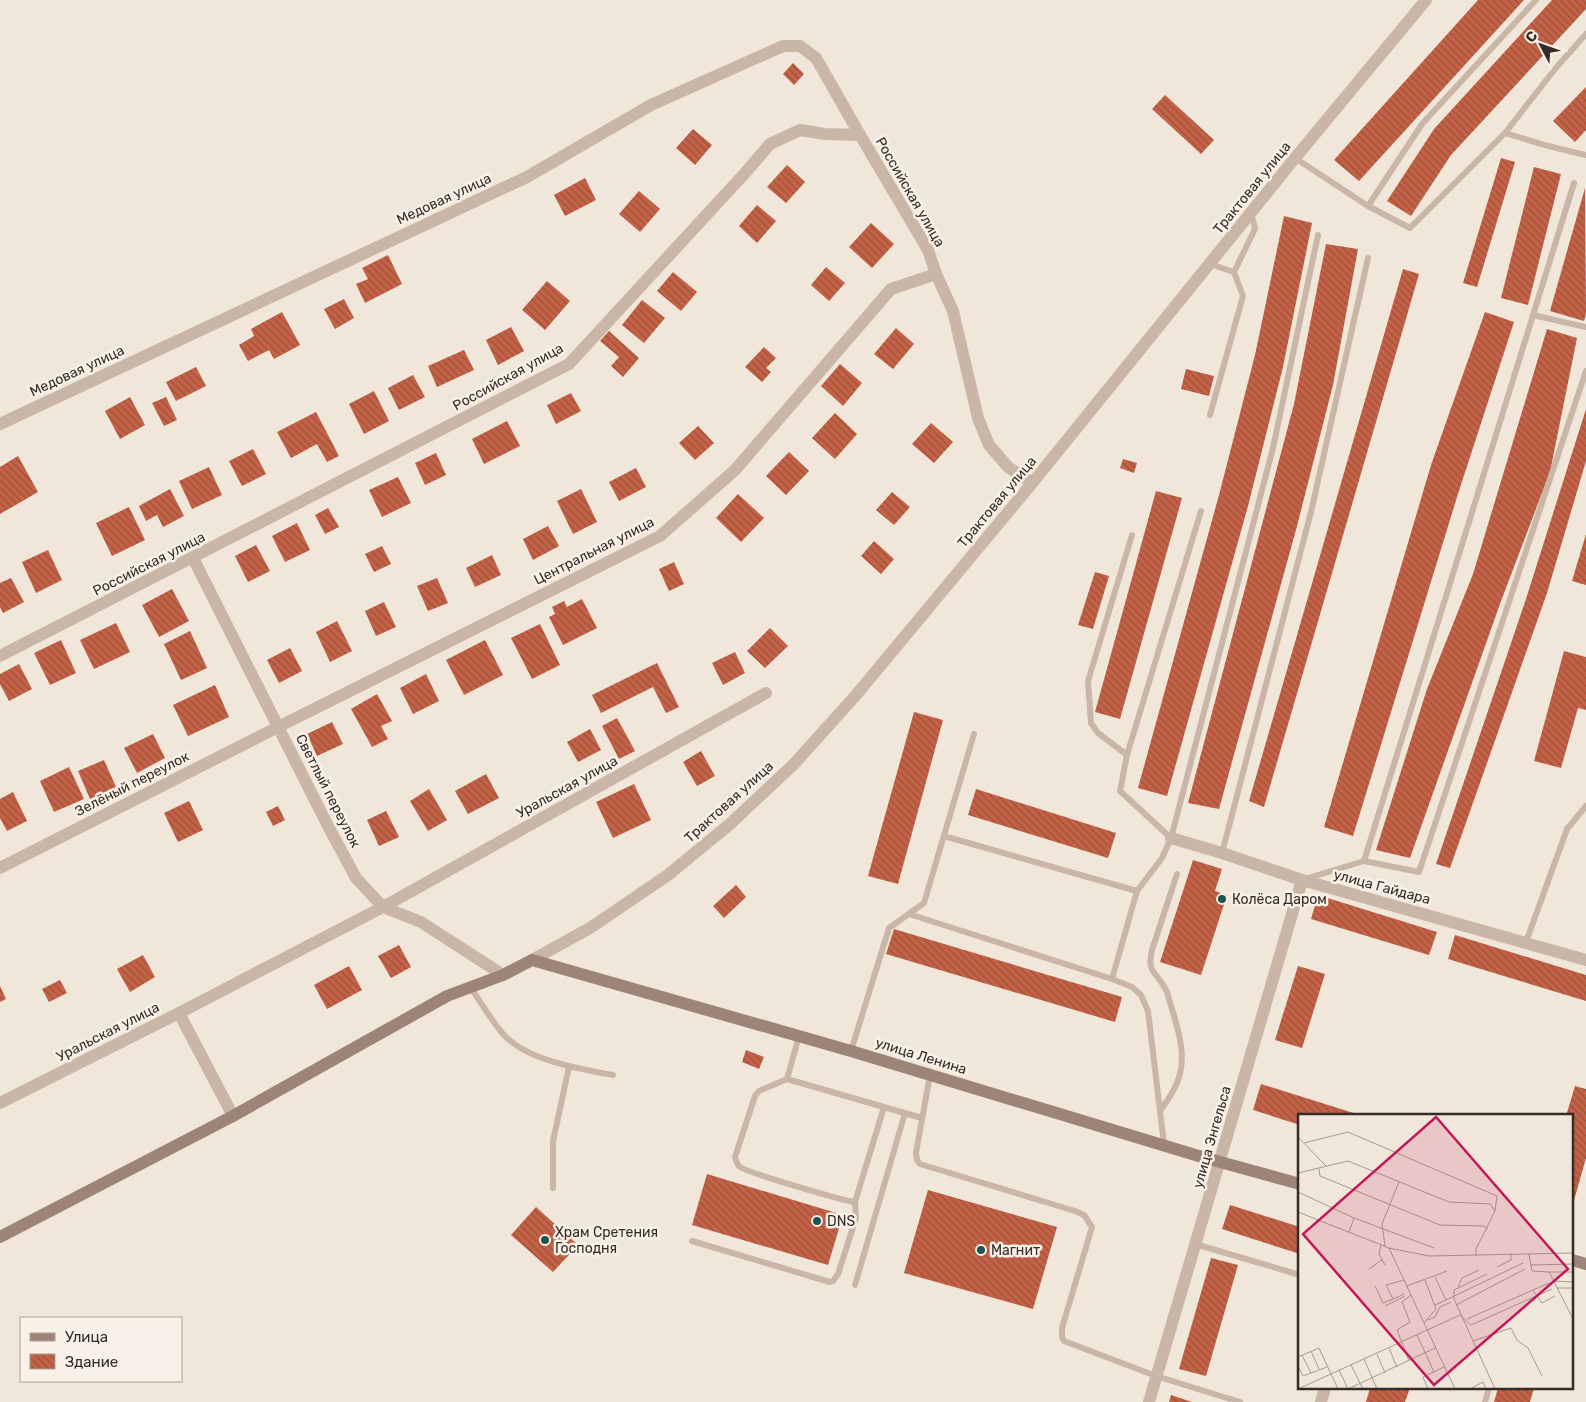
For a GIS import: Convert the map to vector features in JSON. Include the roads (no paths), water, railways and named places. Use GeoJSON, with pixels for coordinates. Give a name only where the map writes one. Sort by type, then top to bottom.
{"type":"FeatureCollection","features":[{"type":"Feature","properties":{"kind":"main road"},"geometry":{"type":"LineString","coordinates":[[0,1237],[233,1116],[447,996],[503,975],[532,960]]}},
{"type":"Feature","properties":{"kind":"main road","name":"улица Ленина"},"geometry":{"type":"LineString","coordinates":[[532,960],[852,1051],[1298,1183]]}},
{"type":"Feature","properties":{"kind":"street","name":"Трактовая улица"},"geometry":{"type":"LineString","coordinates":[[532,960],[590,928],[668,875],[730,824],[794,764],[856,695],[1032,483],[1295,158],[1426,0]]}},
{"type":"Feature","properties":{"kind":"street","name":"Медовая улица"},"geometry":{"type":"LineString","coordinates":[[0,424],[526,177],[651,105],[783,46],[800,46],[816,58],[860,135]]}},
{"type":"Feature","properties":{"kind":"street","name":"Российская улица"},"geometry":{"type":"LineString","coordinates":[[0,656],[569,364],[740,180],[770,144],[800,130],[825,134],[860,135],[928,250],[936,274],[953,311],[969,372],[978,418],[990,445],[1008,467],[1032,483]]}},
{"type":"Feature","properties":{"kind":"street","name":"Центральная улица"},"geometry":{"type":"LineString","coordinates":[[278,727],[660,536],[735,470],[891,289],[936,274]]}},
{"type":"Feature","properties":{"kind":"street","name":"Светлый переулок"},"geometry":{"type":"LineString","coordinates":[[193,558],[356,878],[383,907],[421,922],[503,975]]}},
{"type":"Feature","properties":{"kind":"street","name":"Уральская улица"},"geometry":{"type":"LineString","coordinates":[[0,1103],[383,907],[766,693]]}},
{"type":"Feature","properties":{"kind":"street","name":"Зелёный переулок"},"geometry":{"type":"LineString","coordinates":[[0,868],[278,727]]}},
{"type":"Feature","properties":{"kind":"street","name":"улица Гайдара"},"geometry":{"type":"LineString","coordinates":[[1171,838],[1302,880],[1586,960]]}},
{"type":"Feature","properties":{"kind":"street","name":"улица Энгельса"},"geometry":{"type":"LineString","coordinates":[[1149,1402],[1302,880]]}},
{"type":"Feature","properties":{"kind":"street","name":"Уральская улица"},"geometry":{"type":"LineString","coordinates":[[179,1013],[233,1116]]}},
{"type":"Feature","properties":{"kind":"lane"},"geometry":{"type":"LineString","coordinates":[[1368,206],[1422,124],[1536,0]]}},
{"type":"Feature","properties":{"kind":"lane"},"geometry":{"type":"LineString","coordinates":[[1295,158],[1368,206],[1410,228],[1505,133],[1554,69],[1586,34]]}},
{"type":"Feature","properties":{"kind":"lane"},"geometry":{"type":"LineString","coordinates":[[1505,133],[1548,146],[1585,153]]}},
{"type":"Feature","properties":{"kind":"lane"},"geometry":{"type":"LineString","coordinates":[[1364,861],[1574,183]]}},
{"type":"Feature","properties":{"kind":"lane"},"geometry":{"type":"LineString","coordinates":[[1210,415],[1243,296],[1234,272],[1255,229],[1251,212]]}},
{"type":"Feature","properties":{"kind":"lane"},"geometry":{"type":"LineString","coordinates":[[1112,979],[1137,891],[1162,858],[1171,838],[1273,448],[1318,235]]}},
{"type":"Feature","properties":{"kind":"lane"},"geometry":{"type":"LineString","coordinates":[[1222,853],[1311,512],[1368,258]]}},
{"type":"Feature","properties":{"kind":"lane"},"geometry":{"type":"LineString","coordinates":[[1209,264],[1234,272]]}},
{"type":"Feature","properties":{"kind":"lane"},"geometry":{"type":"LineString","coordinates":[[1533,315],[1586,327]]}},
{"type":"Feature","properties":{"kind":"lane"},"geometry":{"type":"LineString","coordinates":[[1302,880],[1364,861],[1418,872],[1586,371]]}},
{"type":"Feature","properties":{"kind":"lane"},"geometry":{"type":"LineString","coordinates":[[1171,838],[1120,791],[1127,755],[1201,512]]}},
{"type":"Feature","properties":{"kind":"lane"},"geometry":{"type":"LineString","coordinates":[[1127,755],[1098,733],[1091,723],[1088,681],[1132,535]]}},
{"type":"Feature","properties":{"kind":"lane"},"geometry":{"type":"LineString","coordinates":[[852,1051],[889,928],[924,903],[974,734]]}},
{"type":"Feature","properties":{"kind":"lane"},"geometry":{"type":"LineString","coordinates":[[1526,942],[1567,829],[1586,806]]}},
{"type":"Feature","properties":{"kind":"lane"},"geometry":{"type":"LineString","coordinates":[[944,836],[1137,891]]}},
{"type":"Feature","properties":{"kind":"lane"},"geometry":{"type":"LineString","coordinates":[[1160,1111],[1177,1084],[1182,1066],[1181,1045],[1166,989],[1152,973],[1150,962],[1152,950],[1177,874]]}},
{"type":"Feature","properties":{"kind":"lane"},"geometry":{"type":"LineString","coordinates":[[909,914],[1112,979],[1132,987],[1141,995],[1148,1011],[1164,1144]]}},
{"type":"Feature","properties":{"kind":"lane"},"geometry":{"type":"LineString","coordinates":[[470,986],[503,1034],[519,1048],[569,1067],[613,1075]]}},
{"type":"Feature","properties":{"kind":"lane"},"geometry":{"type":"LineString","coordinates":[[787,1079],[799,1036]]}},
{"type":"Feature","properties":{"kind":"lane"},"geometry":{"type":"LineString","coordinates":[[553,1188],[554,1142],[569,1067]]}},
{"type":"Feature","properties":{"kind":"lane"},"geometry":{"type":"LineString","coordinates":[[930,1075],[916,1153],[920,1164],[1075,1211],[1088,1220],[1092,1227],[1062,1328],[1064,1340],[1156,1376],[1240,1402]]}},
{"type":"Feature","properties":{"kind":"lane"},"geometry":{"type":"LineString","coordinates":[[855,1202],[758,1174],[741,1168],[736,1163],[735,1157],[755,1096],[759,1091],[787,1079],[922,1118]]}},
{"type":"Feature","properties":{"kind":"lane"},"geometry":{"type":"LineString","coordinates":[[692,1241],[830,1282],[834,1281],[856,1218],[855,1202],[884,1107]]}},
{"type":"Feature","properties":{"kind":"lane"},"geometry":{"type":"LineString","coordinates":[[855,1285],[905,1113]]}},
{"type":"Feature","properties":{"kind":"lane"},"geometry":{"type":"LineString","coordinates":[[1195,1244],[1298,1274]]}},
{"type":"Feature","properties":{"kind":"place","name":"Колёса Даром"},"geometry":{"type":"Point","coordinates":[1222,899]}},
{"type":"Feature","properties":{"kind":"place","name":"DNS"},"geometry":{"type":"Point","coordinates":[817,1221]}},
{"type":"Feature","properties":{"kind":"place","name":"Храм Сретения Господня"},"geometry":{"type":"Point","coordinates":[545,1240]}},
{"type":"Feature","properties":{"kind":"place","name":"Магнит"},"geometry":{"type":"Point","coordinates":[981,1250]}}]}
